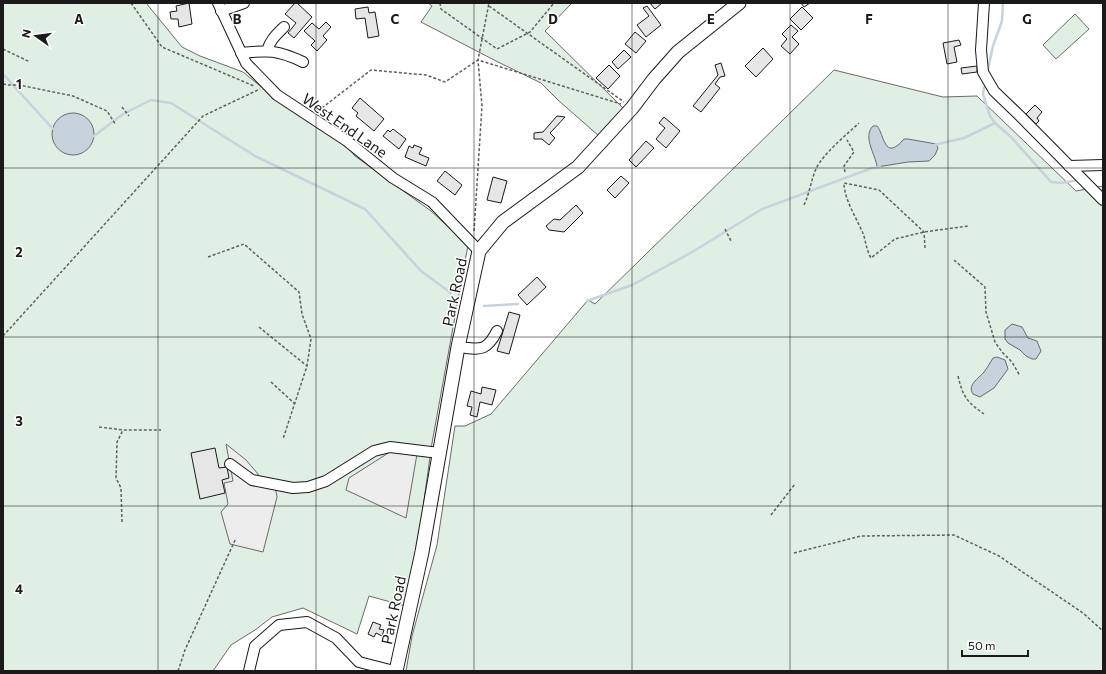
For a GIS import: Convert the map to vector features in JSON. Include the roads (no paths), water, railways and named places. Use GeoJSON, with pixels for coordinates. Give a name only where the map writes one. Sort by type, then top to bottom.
{"type":"FeatureCollection","features":[{"type":"Feature","properties":{"kind":"main road","name":"Park Road"},"geometry":{"type":"LineString","coordinates":[[395,671],[422,552],[476,248],[503,222],[578,167],[632,108],[678,52],[740,3]]}},
{"type":"Feature","properties":{"kind":"street"},"geometry":{"type":"LineString","coordinates":[[219,7],[244,3]]}},
{"type":"Feature","properties":{"kind":"street"},"geometry":{"type":"LineString","coordinates":[[984,3],[981,50],[983,72],[994,91],[1103,200]]}},
{"type":"Feature","properties":{"kind":"street","name":"West End Lane"},"geometry":{"type":"LineString","coordinates":[[219,7],[246,63],[277,95],[347,141],[393,178],[432,202],[476,248]]}},
{"type":"Feature","properties":{"kind":"street"},"geometry":{"type":"LineString","coordinates":[[267,51],[269,43],[284,27]]}},
{"type":"Feature","properties":{"kind":"street"},"geometry":{"type":"LineString","coordinates":[[241,53],[267,51],[278,52],[288,54],[303,62]]}},
{"type":"Feature","properties":{"kind":"street"},"geometry":{"type":"LineString","coordinates":[[1069,166],[1103,166]]}},
{"type":"Feature","properties":{"kind":"street"},"geometry":{"type":"LineString","coordinates":[[458,347],[485,347],[492,342],[497,331]]}},
{"type":"Feature","properties":{"kind":"street"},"geometry":{"type":"LineString","coordinates":[[230,464],[252,480],[293,488],[308,487],[326,481],[374,451],[390,447],[402,447],[439,453]]}},
{"type":"Feature","properties":{"kind":"street"},"geometry":{"type":"LineString","coordinates":[[249,671],[255,646],[279,625],[307,622],[336,638],[359,662],[395,671]]}},
{"type":"Feature","properties":{"kind":"waterway"},"geometry":{"type":"LineString","coordinates":[[988,69],[993,46],[1002,21],[1003,3]]}},
{"type":"Feature","properties":{"kind":"waterway"},"geometry":{"type":"LineString","coordinates":[[3,74],[53,129],[56,129]]}},
{"type":"Feature","properties":{"kind":"waterway"},"geometry":{"type":"LineString","coordinates":[[984,87],[983,94],[990,116],[1051,182],[1062,183],[1078,180]]}},
{"type":"Feature","properties":{"kind":"waterway"},"geometry":{"type":"LineString","coordinates":[[90,136],[94,136],[123,114],[151,100],[171,103],[255,156],[365,209],[421,271],[451,293]]}},
{"type":"Feature","properties":{"kind":"waterway"},"geometry":{"type":"LineString","coordinates":[[934,145],[964,138],[995,123]]}},
{"type":"Feature","properties":{"kind":"waterway"},"geometry":{"type":"LineString","coordinates":[[587,301],[632,285],[694,251],[762,209],[872,168],[880,167]]}},
{"type":"Feature","properties":{"kind":"waterway"},"geometry":{"type":"LineString","coordinates":[[484,306],[518,304]]}}]}
